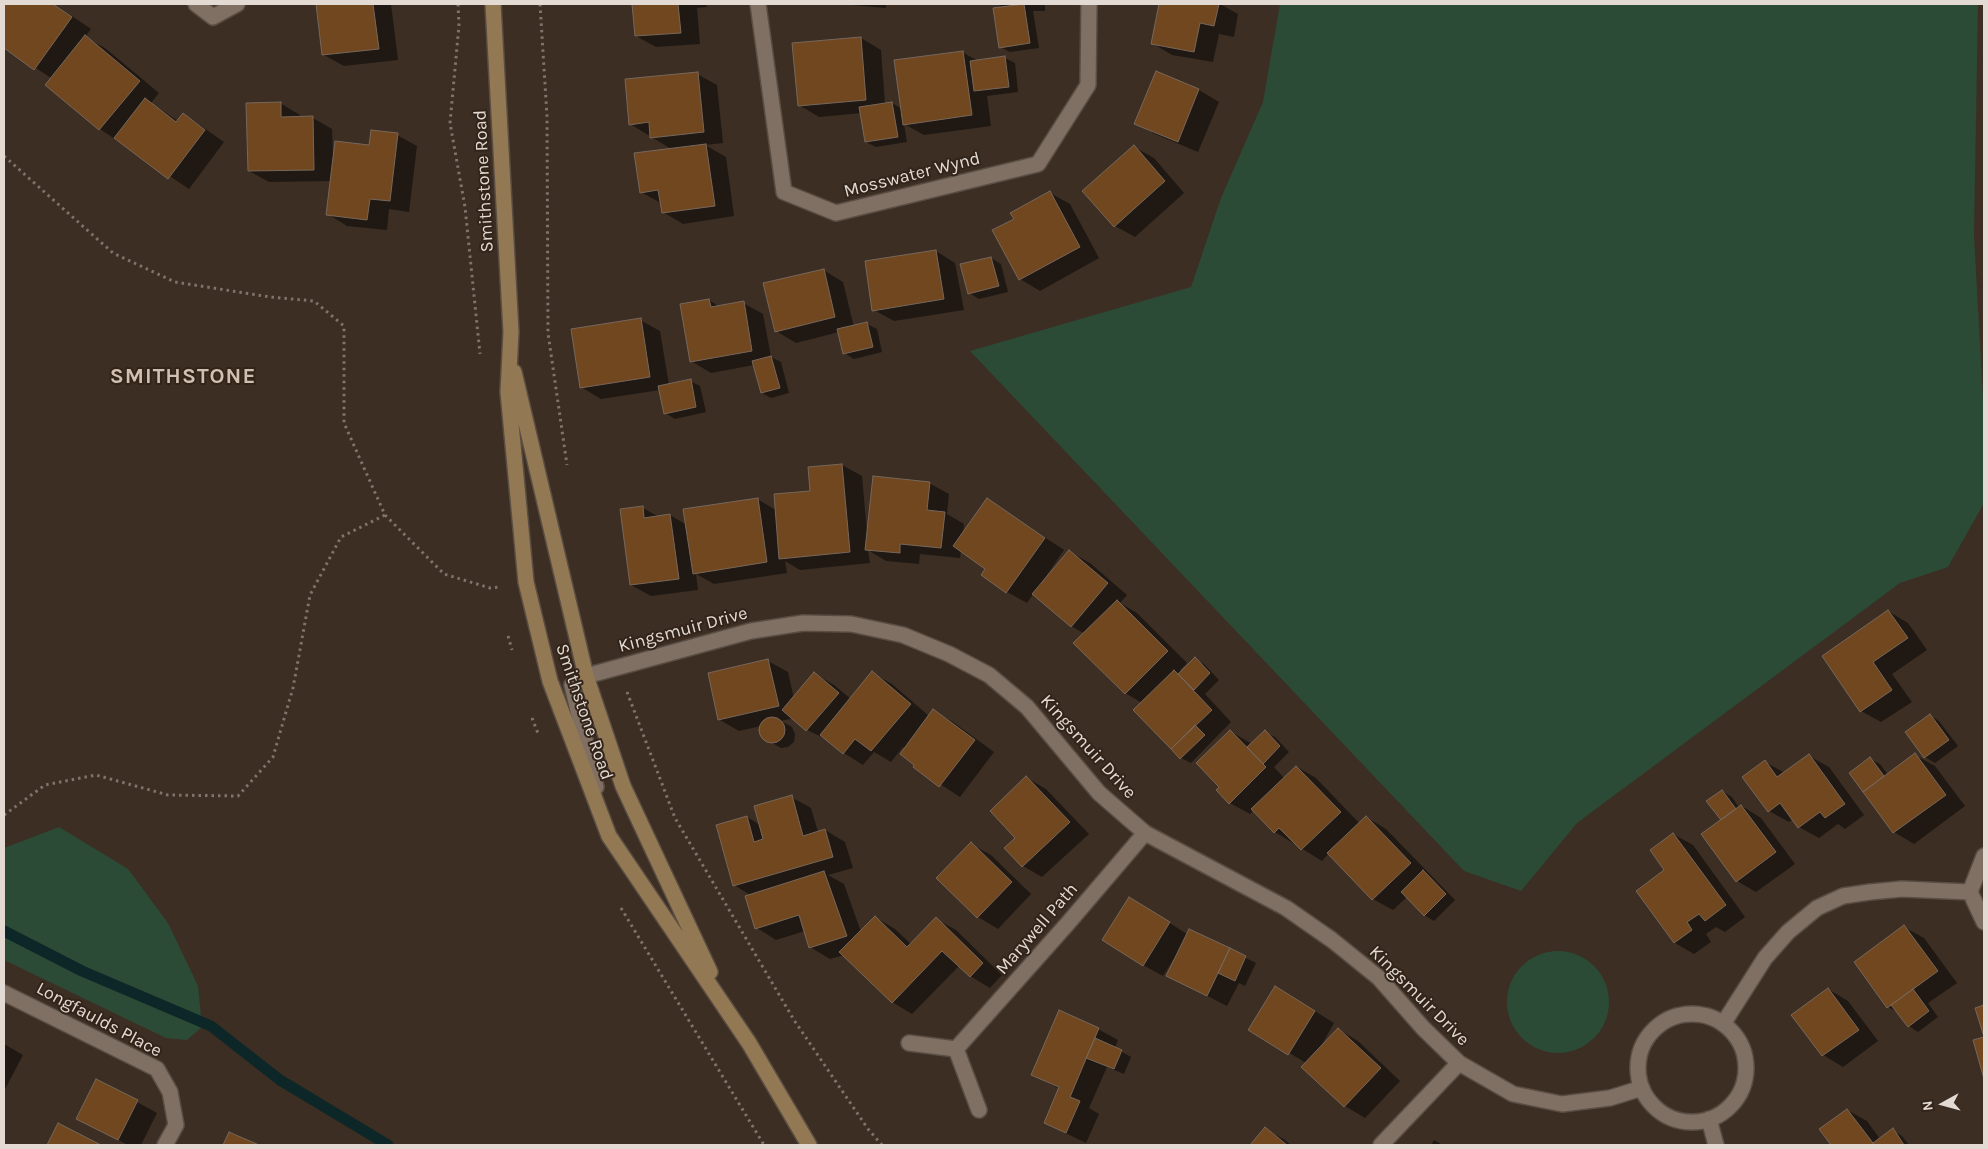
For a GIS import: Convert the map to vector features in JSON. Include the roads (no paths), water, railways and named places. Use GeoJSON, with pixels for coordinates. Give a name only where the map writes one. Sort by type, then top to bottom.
{"type":"FeatureCollection","features":[{"type":"Feature","properties":{"kind":"street"},"geometry":{"type":"LineString","coordinates":[[196,4],[213,17],[238,4]]}},
{"type":"Feature","properties":{"kind":"street","name":"Smithstone Road"},"geometry":{"type":"LineString","coordinates":[[494,4],[510,356],[508,392],[526,582],[550,682],[609,836],[729,1012],[809,1145]]}},
{"type":"Feature","properties":{"kind":"street","name":"Mosswater Wynd"},"geometry":{"type":"LineString","coordinates":[[758,4],[784,192],[836,213],[1038,164],[1088,84],[1089,4]]}},
{"type":"Feature","properties":{"kind":"street","name":"Smithstone Road"},"geometry":{"type":"LineString","coordinates":[[510,356],[586,676],[623,786],[729,1012]]}},
{"type":"Feature","properties":{"kind":"street","name":"Kingsmuir Drive"},"geometry":{"type":"LineString","coordinates":[[586,676],[751,630],[803,623],[851,624],[903,635],[949,654],[989,675],[1027,707],[1099,793],[1145,833],[1286,908],[1332,940],[1379,978],[1423,1028],[1459,1063],[1512,1094],[1562,1104],[1610,1098],[1642,1088]]}},
{"type":"Feature","properties":{"kind":"street"},"geometry":{"type":"LineString","coordinates":[[586,676],[572,685],[604,826]]}},
{"type":"Feature","properties":{"kind":"street","name":"Marywell Path"},"geometry":{"type":"LineString","coordinates":[[956,1049],[1145,833]]}},
{"type":"Feature","properties":{"kind":"street"},"geometry":{"type":"LineString","coordinates":[[1984,856],[1970,892],[1984,922]]}},
{"type":"Feature","properties":{"kind":"street"},"geometry":{"type":"LineString","coordinates":[[1723,1024],[1765,958],[1788,932],[1817,908],[1842,896],[1870,892],[1902,890],[1970,892]]}},
{"type":"Feature","properties":{"kind":"street","name":"Longfaulds Place"},"geometry":{"type":"LineString","coordinates":[[4,993],[157,1069],[170,1092],[176,1125],[165,1145]]}},
{"type":"Feature","properties":{"kind":"street"},"geometry":{"type":"LineString","coordinates":[[1690,1014],[1708,1016],[1723,1024],[1736,1036],[1743,1051],[1746,1068],[1744,1084],[1735,1100],[1724,1111],[1709,1119],[1692,1122],[1677,1120],[1662,1112],[1650,1102],[1642,1088],[1638,1071],[1640,1054],[1647,1038],[1658,1025],[1674,1017],[1690,1014]]}},
{"type":"Feature","properties":{"kind":"street"},"geometry":{"type":"LineString","coordinates":[[909,1044],[956,1049],[979,1110]]}},
{"type":"Feature","properties":{"kind":"street"},"geometry":{"type":"LineString","coordinates":[[1381,1145],[1459,1063]]}},
{"type":"Feature","properties":{"kind":"street"},"geometry":{"type":"LineString","coordinates":[[1709,1119],[1716,1145]]}},
{"type":"Feature","properties":{"kind":"waterway"},"geometry":{"type":"LineString","coordinates":[[4,931],[82,971],[211,1026],[280,1080],[388,1145]]}},
{"type":"Feature","properties":{"kind":"district","name":"SMITHSTONE"},"geometry":{"type":"Point","coordinates":[183,377]}}]}
